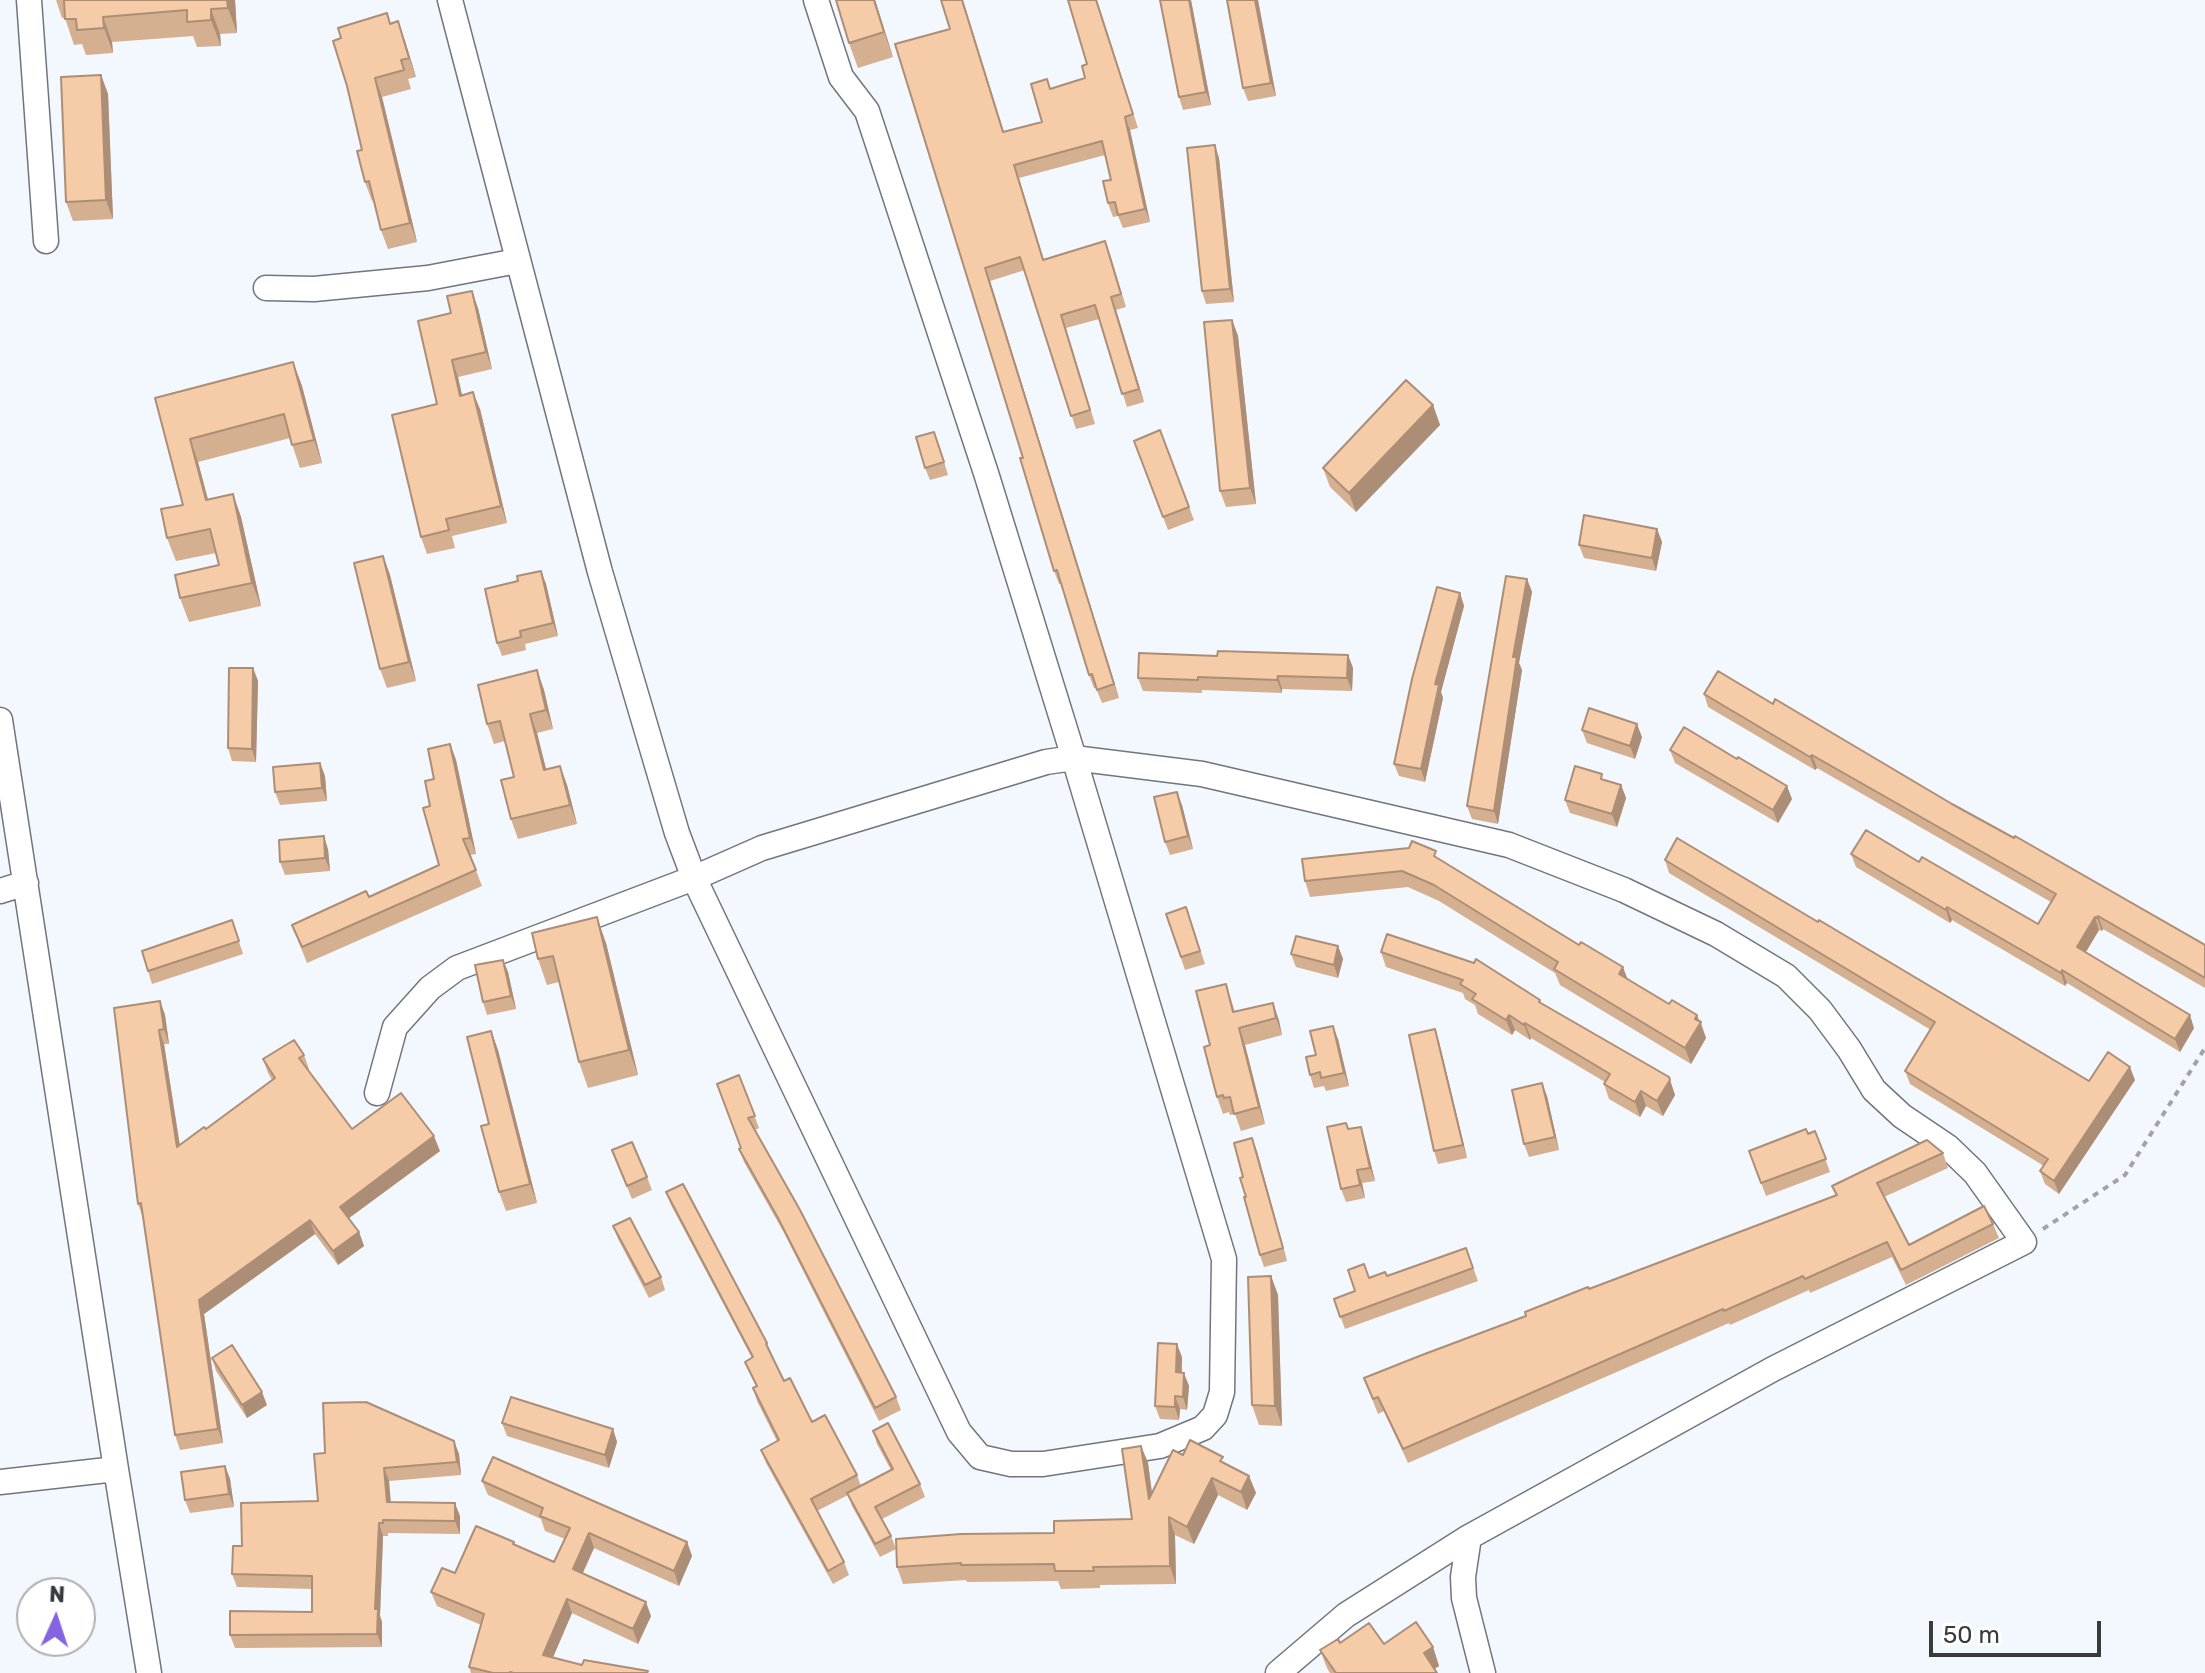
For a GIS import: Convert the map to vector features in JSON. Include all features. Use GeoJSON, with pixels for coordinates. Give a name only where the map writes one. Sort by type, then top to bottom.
{"type":"FeatureCollection","features":[{"type":"Feature","properties":{"kind":"street"},"geometry":{"type":"LineString","coordinates":[[29,0],[46,241]]}},
{"type":"Feature","properties":{"kind":"street"},"geometry":{"type":"LineString","coordinates":[[450,0],[600,572],[677,833],[694,878],[959,1432],[980,1457],[1011,1464],[1043,1464],[1160,1446],[1203,1428],[1215,1415],[1222,1392],[1224,1259],[986,473],[867,111],[841,77],[816,0]]}},
{"type":"Feature","properties":{"kind":"street"},"geometry":{"type":"LineString","coordinates":[[266,288],[314,289],[428,278],[517,261]]}},
{"type":"Feature","properties":{"kind":"street"},"geometry":{"type":"LineString","coordinates":[[0,720],[149,1673]]}},
{"type":"Feature","properties":{"kind":"street"},"geometry":{"type":"LineString","coordinates":[[377,1093],[395,1027],[430,988],[457,968],[694,878],[762,848],[1046,762],[1074,758],[1202,774],[1509,845],[1624,890],[1716,934],[1786,976],[1820,1010],[1874,1090],[1902,1116],[1948,1147],[1975,1173],[2024,1242],[1773,1369],[1469,1537],[1346,1615],[1278,1673]]}},
{"type":"Feature","properties":{"kind":"street"},"geometry":{"type":"LineString","coordinates":[[0,891],[26,883]]}},
{"type":"Feature","properties":{"kind":"street"},"geometry":{"type":"LineString","coordinates":[[0,1482],[116,1469]]}},
{"type":"Feature","properties":{"kind":"street"},"geometry":{"type":"LineString","coordinates":[[1469,1537],[1463,1577],[1464,1598],[1483,1673]]}},
{"type":"Feature","properties":{"kind":"path"},"geometry":{"type":"LineString","coordinates":[[2024,1242],[2125,1175],[2205,1048]]}},
{"type":"Feature","properties":{"kind":"building"},"geometry":{"type":"Polygon","coordinates":[[[64,0],[227,0],[228,8],[211,9],[211,20],[187,22],[187,10],[103,17],[104,28],[77,30],[76,19],[65,19],[64,0]]]}},
{"type":"Feature","properties":{"kind":"building"},"geometry":{"type":"Polygon","coordinates":[[[836,0],[874,0],[884,32],[849,43],[836,0]]]}},
{"type":"Feature","properties":{"kind":"building"},"geometry":{"type":"Polygon","coordinates":[[[941,0],[962,0],[1003,132],[1042,122],[1031,84],[1047,79],[1050,89],[1085,78],[1082,66],[1087,64],[1068,0],[1096,0],[1133,114],[1125,117],[1145,209],[1118,215],[1115,202],[1108,203],[1103,181],[1111,180],[1102,141],[1014,165],[1043,260],[1105,241],[1121,294],[1111,297],[1139,389],[1122,394],[1095,305],[1061,315],[1090,410],[1071,416],[1020,257],[985,268],[1114,684],[1097,690],[1092,674],[1089,675],[1057,570],[1054,571],[1020,458],[1023,458],[895,44],[950,29],[941,0]]]}},
{"type":"Feature","properties":{"kind":"building"},"geometry":{"type":"Polygon","coordinates":[[[1160,0],[1189,0],[1206,92],[1179,97],[1160,0]]]}},
{"type":"Feature","properties":{"kind":"building"},"geometry":{"type":"Polygon","coordinates":[[[1227,0],[1255,0],[1271,83],[1243,88],[1227,0]]]}},
{"type":"Feature","properties":{"kind":"building"},"geometry":{"type":"Polygon","coordinates":[[[387,13],[390,24],[398,21],[409,58],[401,60],[404,70],[375,78],[410,223],[381,230],[369,181],[365,182],[357,151],[362,150],[333,41],[341,38],[338,28],[387,13]]]}},
{"type":"Feature","properties":{"kind":"building"},"geometry":{"type":"Polygon","coordinates":[[[101,75],[106,200],[66,202],[61,77],[101,75]]]}},
{"type":"Feature","properties":{"kind":"building"},"geometry":{"type":"Polygon","coordinates":[[[1215,145],[1230,289],[1202,291],[1187,148],[1215,145]]]}},
{"type":"Feature","properties":{"kind":"building"},"geometry":{"type":"Polygon","coordinates":[[[472,291],[486,352],[452,360],[460,396],[473,392],[501,506],[446,519],[449,530],[421,537],[392,415],[437,404],[418,321],[451,313],[447,296],[472,291]]]}},
{"type":"Feature","properties":{"kind":"building"},"geometry":{"type":"Polygon","coordinates":[[[1232,320],[1250,488],[1220,491],[1204,322],[1232,320]]]}},
{"type":"Feature","properties":{"kind":"building"},"geometry":{"type":"Polygon","coordinates":[[[293,362],[314,440],[292,445],[284,414],[190,439],[206,500],[233,494],[252,583],[180,598],[175,575],[219,565],[210,529],[167,538],[161,509],[183,505],[155,398],[293,362]]]}},
{"type":"Feature","properties":{"kind":"building"},"geometry":{"type":"Polygon","coordinates":[[[1406,380],[1433,405],[1349,493],[1323,468],[1406,380]]]}},
{"type":"Feature","properties":{"kind":"building"},"geometry":{"type":"Polygon","coordinates":[[[1160,430],[1189,507],[1163,517],[1134,441],[1160,430]]]}},
{"type":"Feature","properties":{"kind":"building"},"geometry":{"type":"Polygon","coordinates":[[[934,432],[944,462],[925,468],[916,437],[934,432]]]}},
{"type":"Feature","properties":{"kind":"building"},"geometry":{"type":"Polygon","coordinates":[[[1584,515],[1657,529],[1652,558],[1579,545],[1584,515]]]}},
{"type":"Feature","properties":{"kind":"building"},"geometry":{"type":"Polygon","coordinates":[[[383,556],[409,662],[380,669],[354,563],[383,556]]]}},
{"type":"Feature","properties":{"kind":"building"},"geometry":{"type":"Polygon","coordinates":[[[541,571],[553,623],[520,631],[521,637],[497,643],[485,589],[518,581],[517,576],[541,571]]]}},
{"type":"Feature","properties":{"kind":"building"},"geometry":{"type":"Polygon","coordinates":[[[1506,576],[1527,579],[1513,657],[1517,657],[1494,811],[1467,806],[1506,576]]]}},
{"type":"Feature","properties":{"kind":"building"},"geometry":{"type":"Polygon","coordinates":[[[1437,587],[1460,593],[1435,684],[1439,685],[1421,769],[1394,764],[1412,679],[1437,587]]]}},
{"type":"Feature","properties":{"kind":"building"},"geometry":{"type":"Polygon","coordinates":[[[1218,651],[1348,655],[1347,678],[1138,678],[1139,653],[1217,656],[1218,651]]]}},
{"type":"Feature","properties":{"kind":"building"},"geometry":{"type":"Polygon","coordinates":[[[229,668],[253,668],[252,749],[228,748],[229,668]]]}},
{"type":"Feature","properties":{"kind":"building"},"geometry":{"type":"Polygon","coordinates":[[[537,670],[546,710],[530,714],[544,770],[560,766],[570,805],[511,819],[501,780],[514,777],[500,721],[487,724],[478,685],[537,670]]]}},
{"type":"Feature","properties":{"kind":"building"},"geometry":{"type":"Polygon","coordinates":[[[1718,671],[1773,704],[1775,699],[1952,804],[2015,836],[2205,945],[2205,978],[2098,916],[2077,947],[2190,1015],[2175,1039],[2062,970],[2061,973],[1947,907],[1946,910],[1851,854],[1866,830],[1919,862],[1922,857],[2038,924],[2056,894],[1812,755],[1810,757],[1704,694],[1718,671]]]}},
{"type":"Feature","properties":{"kind":"building"},"geometry":{"type":"Polygon","coordinates":[[[1589,708],[1637,724],[1630,746],[1582,730],[1589,708]]]}},
{"type":"Feature","properties":{"kind":"building"},"geometry":{"type":"Polygon","coordinates":[[[1684,727],[1787,786],[1773,810],[1670,750],[1684,727]]]}},
{"type":"Feature","properties":{"kind":"building"},"geometry":{"type":"Polygon","coordinates":[[[450,744],[470,838],[463,839],[476,870],[302,947],[292,925],[366,891],[369,897],[439,865],[423,808],[430,806],[425,781],[434,779],[428,749],[450,744]]]}},
{"type":"Feature","properties":{"kind":"building"},"geometry":{"type":"Polygon","coordinates":[[[320,763],[322,788],[275,792],[273,767],[320,763]]]}},
{"type":"Feature","properties":{"kind":"building"},"geometry":{"type":"Polygon","coordinates":[[[1575,766],[1602,774],[1601,779],[1621,785],[1612,814],[1565,800],[1575,766]]]}},
{"type":"Feature","properties":{"kind":"building"},"geometry":{"type":"Polygon","coordinates":[[[1177,792],[1188,836],[1165,842],[1154,797],[1177,792]]]}},
{"type":"Feature","properties":{"kind":"building"},"geometry":{"type":"Polygon","coordinates":[[[324,836],[325,858],[280,862],[279,840],[324,836]]]}},
{"type":"Feature","properties":{"kind":"building"},"geometry":{"type":"Polygon","coordinates":[[[1677,838],[2089,1081],[2108,1052],[2130,1067],[2054,1181],[2040,1171],[2048,1159],[1905,1071],[1935,1022],[1665,860],[1677,838]]]}},
{"type":"Feature","properties":{"kind":"building"},"geometry":{"type":"Polygon","coordinates":[[[1412,841],[1436,851],[1434,856],[1579,945],[1581,942],[1623,967],[1619,974],[1669,1004],[1672,1000],[1697,1015],[1695,1019],[1701,1022],[1685,1048],[1554,969],[1558,962],[1434,885],[1402,871],[1305,881],[1302,859],[1409,848],[1412,841]]]}},
{"type":"Feature","properties":{"kind":"building"},"geometry":{"type":"Polygon","coordinates":[[[1186,907],[1200,951],[1181,957],[1166,914],[1186,907]]]}},
{"type":"Feature","properties":{"kind":"building"},"geometry":{"type":"Polygon","coordinates":[[[597,917],[629,1050],[579,1062],[553,956],[538,959],[532,933],[597,917]]]}},
{"type":"Feature","properties":{"kind":"building"},"geometry":{"type":"Polygon","coordinates":[[[232,920],[239,941],[148,971],[142,951],[232,920]]]}},
{"type":"Feature","properties":{"kind":"building"},"geometry":{"type":"Polygon","coordinates":[[[1387,934],[1474,963],[1476,959],[1539,1002],[1670,1080],[1657,1101],[1641,1091],[1635,1102],[1604,1084],[1610,1074],[1525,1023],[1509,1015],[1506,1020],[1472,999],[1476,994],[1460,984],[1463,980],[1381,952],[1387,934]]]}},
{"type":"Feature","properties":{"kind":"building"},"geometry":{"type":"Polygon","coordinates":[[[1296,936],[1338,946],[1334,965],[1291,954],[1296,936]]]}},
{"type":"Feature","properties":{"kind":"building"},"geometry":{"type":"Polygon","coordinates":[[[503,960],[511,996],[483,1002],[475,965],[503,960]]]}},
{"type":"Feature","properties":{"kind":"building"},"geometry":{"type":"Polygon","coordinates":[[[1226,984],[1233,1012],[1273,1003],[1276,1018],[1239,1028],[1259,1107],[1234,1114],[1230,1097],[1217,1097],[1204,1047],[1210,1045],[1196,991],[1226,984]]]}},
{"type":"Feature","properties":{"kind":"building"},"geometry":{"type":"Polygon","coordinates":[[[160,1001],[164,1029],[159,1030],[177,1147],[275,1078],[263,1059],[294,1040],[304,1055],[299,1058],[352,1129],[401,1093],[434,1136],[340,1207],[359,1232],[333,1251],[310,1220],[199,1300],[218,1429],[175,1435],[141,1203],[138,1204],[114,1008],[160,1001]]]}},
{"type":"Feature","properties":{"kind":"building"},"geometry":{"type":"Polygon","coordinates":[[[1333,1026],[1344,1073],[1321,1078],[1320,1072],[1310,1075],[1306,1057],[1316,1055],[1310,1031],[1333,1026]]]}},
{"type":"Feature","properties":{"kind":"building"},"geometry":{"type":"Polygon","coordinates":[[[1435,1029],[1463,1145],[1434,1151],[1409,1035],[1435,1029]]]}},
{"type":"Feature","properties":{"kind":"building"},"geometry":{"type":"Polygon","coordinates":[[[491,1031],[530,1184],[499,1192],[481,1126],[489,1124],[467,1037],[491,1031]]]}},
{"type":"Feature","properties":{"kind":"building"},"geometry":{"type":"Polygon","coordinates":[[[739,1075],[755,1116],[748,1118],[800,1210],[896,1397],[875,1408],[778,1218],[739,1149],[717,1084],[739,1075]]]}},
{"type":"Feature","properties":{"kind":"building"},"geometry":{"type":"Polygon","coordinates":[[[1542,1083],[1555,1137],[1524,1144],[1512,1090],[1542,1083]]]}},
{"type":"Feature","properties":{"kind":"building"},"geometry":{"type":"Polygon","coordinates":[[[1346,1123],[1348,1129],[1361,1127],[1370,1168],[1357,1170],[1360,1185],[1341,1189],[1327,1127],[1346,1123]]]}},
{"type":"Feature","properties":{"kind":"building"},"geometry":{"type":"Polygon","coordinates":[[[1806,1129],[1808,1134],[1815,1131],[1826,1159],[1761,1183],[1749,1151],[1806,1129]]]}},
{"type":"Feature","properties":{"kind":"building"},"geometry":{"type":"Polygon","coordinates":[[[1252,1138],[1283,1248],[1260,1255],[1244,1197],[1240,1178],[1243,1177],[1234,1143],[1252,1138]]]}},
{"type":"Feature","properties":{"kind":"building"},"geometry":{"type":"Polygon","coordinates":[[[1927,1140],[1943,1153],[1877,1183],[1909,1245],[1984,1206],[1993,1224],[1901,1270],[1887,1242],[1805,1279],[1803,1276],[1723,1309],[1403,1449],[1378,1397],[1373,1399],[1364,1378],[1526,1316],[1525,1312],[1588,1287],[1837,1195],[1832,1186],[1927,1140]]]}},
{"type":"Feature","properties":{"kind":"building"},"geometry":{"type":"Polygon","coordinates":[[[632,1142],[647,1177],[627,1186],[612,1150],[632,1142]]]}},
{"type":"Feature","properties":{"kind":"building"},"geometry":{"type":"Polygon","coordinates":[[[683,1184],[784,1381],[790,1378],[812,1422],[825,1415],[857,1475],[811,1499],[844,1562],[828,1571],[761,1450],[779,1440],[753,1388],[757,1386],[745,1362],[753,1357],[666,1192],[683,1184]]]}},
{"type":"Feature","properties":{"kind":"building"},"geometry":{"type":"Polygon","coordinates":[[[630,1218],[661,1277],[645,1285],[613,1226],[630,1218]]]}},
{"type":"Feature","properties":{"kind":"building"},"geometry":{"type":"Polygon","coordinates":[[[1466,1248],[1473,1268],[1340,1317],[1334,1299],[1355,1291],[1348,1270],[1364,1264],[1369,1278],[1385,1272],[1387,1276],[1466,1248]]]}},
{"type":"Feature","properties":{"kind":"building"},"geometry":{"type":"Polygon","coordinates":[[[1271,1276],[1275,1406],[1252,1405],[1248,1277],[1271,1276]]]}},
{"type":"Feature","properties":{"kind":"building"},"geometry":{"type":"Polygon","coordinates":[[[1158,1343],[1177,1344],[1176,1372],[1184,1373],[1183,1397],[1175,1396],[1175,1407],[1155,1406],[1158,1343]]]}},
{"type":"Feature","properties":{"kind":"building"},"geometry":{"type":"Polygon","coordinates":[[[232,1345],[262,1392],[242,1405],[212,1358],[232,1345]]]}},
{"type":"Feature","properties":{"kind":"building"},"geometry":{"type":"Polygon","coordinates":[[[511,1397],[613,1429],[605,1455],[502,1423],[511,1397]]]}},
{"type":"Feature","properties":{"kind":"building"},"geometry":{"type":"Polygon","coordinates":[[[366,1402],[454,1441],[457,1462],[384,1468],[387,1502],[455,1503],[455,1521],[383,1520],[379,1523],[375,1609],[378,1609],[377,1634],[230,1635],[230,1611],[312,1612],[312,1576],[232,1574],[233,1546],[242,1546],[241,1503],[318,1501],[314,1454],[325,1453],[323,1403],[366,1402]]]}},
{"type":"Feature","properties":{"kind":"building"},"geometry":{"type":"Polygon","coordinates":[[[888,1423],[920,1484],[875,1507],[891,1536],[875,1544],[847,1493],[893,1469],[873,1431],[888,1423]]]}},
{"type":"Feature","properties":{"kind":"building"},"geometry":{"type":"Polygon","coordinates":[[[1190,1440],[1223,1457],[1220,1461],[1249,1476],[1241,1492],[1212,1478],[1187,1527],[1169,1517],[1170,1566],[1093,1567],[1094,1571],[1055,1571],[1054,1564],[961,1563],[897,1567],[896,1539],[961,1534],[1054,1533],[1054,1521],[1132,1519],[1122,1449],[1141,1446],[1149,1499],[1173,1450],[1183,1455],[1190,1440]]]}},
{"type":"Feature","properties":{"kind":"building"},"geometry":{"type":"Polygon","coordinates":[[[493,1457],[687,1542],[674,1571],[589,1533],[573,1569],[646,1602],[633,1629],[567,1599],[543,1655],[582,1665],[584,1660],[647,1673],[493,1673],[469,1667],[484,1614],[431,1592],[442,1568],[455,1573],[476,1526],[554,1562],[570,1528],[540,1516],[543,1508],[482,1481],[493,1457]]]}},
{"type":"Feature","properties":{"kind":"building"},"geometry":{"type":"Polygon","coordinates":[[[225,1466],[229,1494],[185,1500],[181,1472],[225,1466]]]}},
{"type":"Feature","properties":{"kind":"building"},"geometry":{"type":"Polygon","coordinates":[[[1416,1622],[1433,1647],[1424,1653],[1437,1673],[1336,1673],[1320,1650],[1338,1639],[1340,1643],[1369,1623],[1384,1644],[1416,1622]]]}}]}
